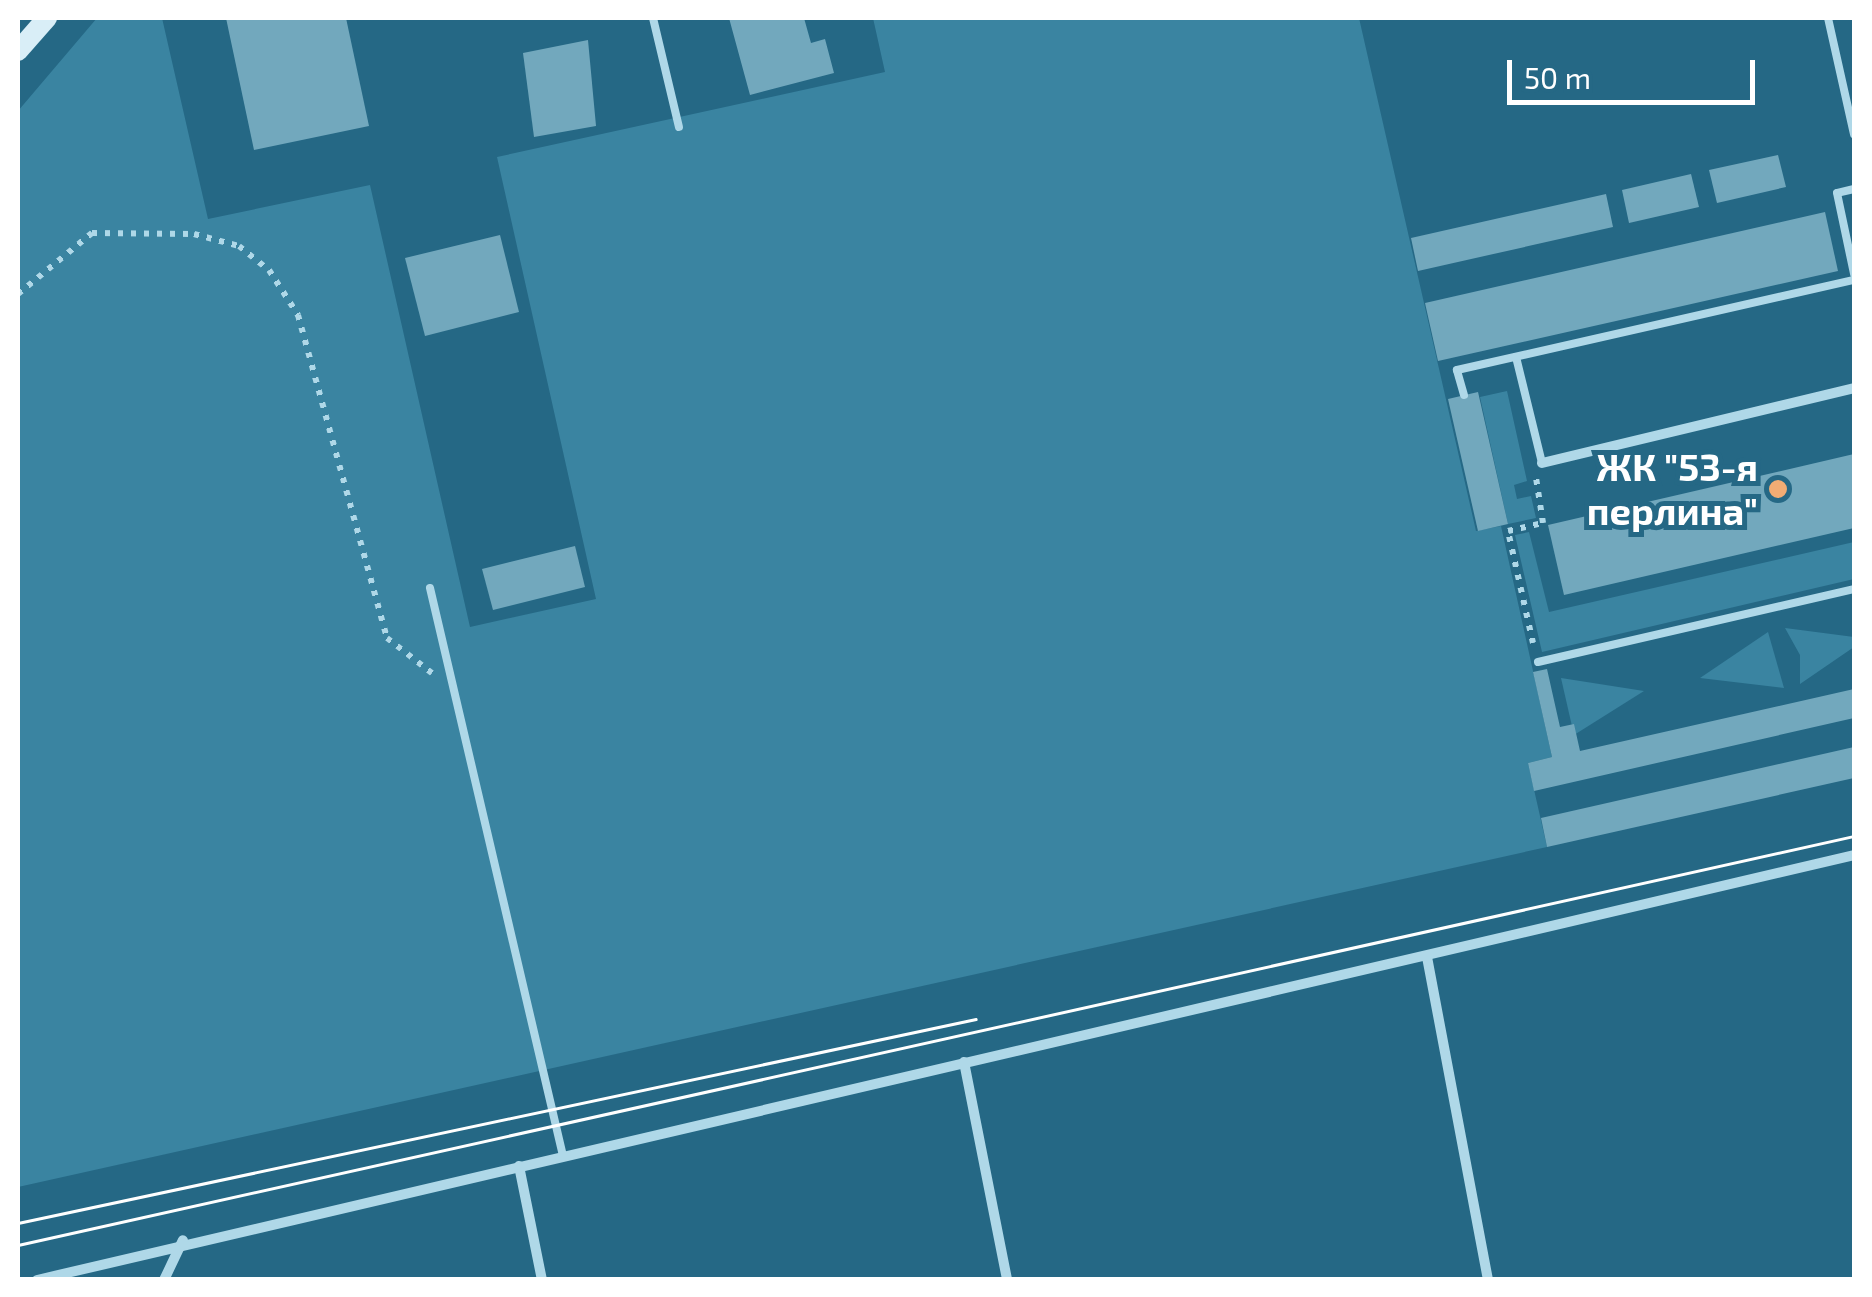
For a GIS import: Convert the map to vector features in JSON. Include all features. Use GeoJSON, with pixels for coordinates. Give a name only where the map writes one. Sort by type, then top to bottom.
{"type":"FeatureCollection","features":[{"type":"Feature","properties":{"kind":"main road"},"geometry":{"type":"LineString","coordinates":[[18,52],[47,18]]}},
{"type":"Feature","properties":{"kind":"street"},"geometry":{"type":"LineString","coordinates":[[1542,463],[1854,388]]}},
{"type":"Feature","properties":{"kind":"street"},"geometry":{"type":"LineString","coordinates":[[37,1280],[183,1240],[563,1156],[1854,856]]}},
{"type":"Feature","properties":{"kind":"street"},"geometry":{"type":"LineString","coordinates":[[1427,957],[1488,1280]]}},
{"type":"Feature","properties":{"kind":"street"},"geometry":{"type":"LineString","coordinates":[[964,1062],[1007,1280]]}},
{"type":"Feature","properties":{"kind":"street"},"geometry":{"type":"LineString","coordinates":[[519,1166],[542,1280]]}},
{"type":"Feature","properties":{"kind":"street"},"geometry":{"type":"LineString","coordinates":[[164,1280],[183,1240]]}},
{"type":"Feature","properties":{"kind":"lane"},"geometry":{"type":"LineString","coordinates":[[653,18],[679,127]]}},
{"type":"Feature","properties":{"kind":"lane"},"geometry":{"type":"LineString","coordinates":[[1828,18],[1854,134]]}},
{"type":"Feature","properties":{"kind":"lane"},"geometry":{"type":"LineString","coordinates":[[1464,395],[1457,370],[1854,277],[1836,193],[1854,189]]}},
{"type":"Feature","properties":{"kind":"lane"},"geometry":{"type":"LineString","coordinates":[[1516,357],[1542,463]]}},
{"type":"Feature","properties":{"kind":"lane"},"geometry":{"type":"LineString","coordinates":[[430,588],[563,1156]]}},
{"type":"Feature","properties":{"kind":"lane"},"geometry":{"type":"LineString","coordinates":[[1538,662],[1854,589]]}},
{"type":"Feature","properties":{"kind":"path"},"geometry":{"type":"LineString","coordinates":[[18,294],[92,233],[194,234],[239,246],[269,270],[298,315],[387,638],[412,666],[452,680]]}},
{"type":"Feature","properties":{"kind":"path"},"geometry":{"type":"LineString","coordinates":[[1538,662],[1508,530],[1543,522],[1534,484],[1542,463]]}},
{"type":"Feature","properties":{"kind":"shaded area"},"geometry":{"type":"Polygon","coordinates":[[[97,18],[162,18],[208,219],[370,185],[470,627],[596,599],[497,157],[885,72],[873,18],[1359,18],[1476,531],[1501,526],[1552,757],[1528,763],[1547,847],[18,1187],[18,111],[97,18]]]}},
{"type":"Feature","properties":{"kind":"shaded area"},"geometry":{"type":"Polygon","coordinates":[[[1507,391],[1527,481],[1514,485],[1517,499],[1531,496],[1536,518],[1508,524],[1480,397],[1507,391]]]}},
{"type":"Feature","properties":{"kind":"shaded area"},"geometry":{"type":"Polygon","coordinates":[[[1529,532],[1549,612],[1854,542],[1854,579],[1542,652],[1515,535],[1529,532]]]}},
{"type":"Feature","properties":{"kind":"shaded area"},"geometry":{"type":"Polygon","coordinates":[[[1785,628],[1854,637],[1854,647],[1800,684],[1800,655],[1785,628]]]}},
{"type":"Feature","properties":{"kind":"shaded area"},"geometry":{"type":"Polygon","coordinates":[[[1768,632],[1784,688],[1700,678],[1768,632]]]}},
{"type":"Feature","properties":{"kind":"shaded area"},"geometry":{"type":"Polygon","coordinates":[[[1561,678],[1644,691],[1574,735],[1561,678]]]}},
{"type":"Feature","properties":{"kind":"building"},"geometry":{"type":"Polygon","coordinates":[[[226,18],[346,18],[369,126],[254,150],[226,18]]]}},
{"type":"Feature","properties":{"kind":"building"},"geometry":{"type":"Polygon","coordinates":[[[729,18],[804,18],[811,43],[825,39],[834,73],[750,95],[729,18]]]}},
{"type":"Feature","properties":{"kind":"building"},"geometry":{"type":"Polygon","coordinates":[[[588,40],[596,126],[534,137],[523,53],[588,40]]]}},
{"type":"Feature","properties":{"kind":"building"},"geometry":{"type":"Polygon","coordinates":[[[1778,155],[1786,187],[1717,203],[1709,170],[1778,155]]]}},
{"type":"Feature","properties":{"kind":"building"},"geometry":{"type":"Polygon","coordinates":[[[1691,174],[1699,207],[1629,223],[1622,190],[1691,174]]]}},
{"type":"Feature","properties":{"kind":"building"},"geometry":{"type":"Polygon","coordinates":[[[1606,194],[1613,227],[1418,271],[1411,238],[1606,194]]]}},
{"type":"Feature","properties":{"kind":"building"},"geometry":{"type":"Polygon","coordinates":[[[1825,212],[1838,271],[1438,361],[1425,303],[1825,212]]]}},
{"type":"Feature","properties":{"kind":"building"},"geometry":{"type":"Polygon","coordinates":[[[500,235],[519,312],[425,336],[405,258],[500,235]]]}},
{"type":"Feature","properties":{"kind":"building"},"geometry":{"type":"Polygon","coordinates":[[[1478,392],[1508,524],[1478,531],[1448,399],[1478,392]]]}},
{"type":"Feature","properties":{"kind":"building","name":"ЖК \"53-я перлина\""},"geometry":{"type":"Polygon","coordinates":[[[1854,454],[1854,528],[1564,595],[1548,525],[1854,454]]]}},
{"type":"Feature","properties":{"kind":"building"},"geometry":{"type":"Polygon","coordinates":[[[575,546],[585,587],[493,610],[482,569],[575,546]]]}},
{"type":"Feature","properties":{"kind":"building"},"geometry":{"type":"Polygon","coordinates":[[[1547,669],[1560,727],[1574,724],[1580,751],[1854,689],[1854,718],[1534,791],[1528,763],[1552,757],[1533,672],[1547,669]]]}},
{"type":"Feature","properties":{"kind":"building"},"geometry":{"type":"Polygon","coordinates":[[[1854,747],[1854,778],[1547,847],[1541,818],[1854,747]]]}},
{"type":"Feature","properties":{"kind":"tram line"},"geometry":{"type":"LineString","coordinates":[[18,1245],[1854,836]]}},
{"type":"Feature","properties":{"kind":"tram line"},"geometry":{"type":"LineString","coordinates":[[18,1223],[976,1019]]}},
{"type":"Feature","properties":{"kind":"place","name":"ЖК \"53-я перлина\""},"geometry":{"type":"Point","coordinates":[1778,489]}}]}
